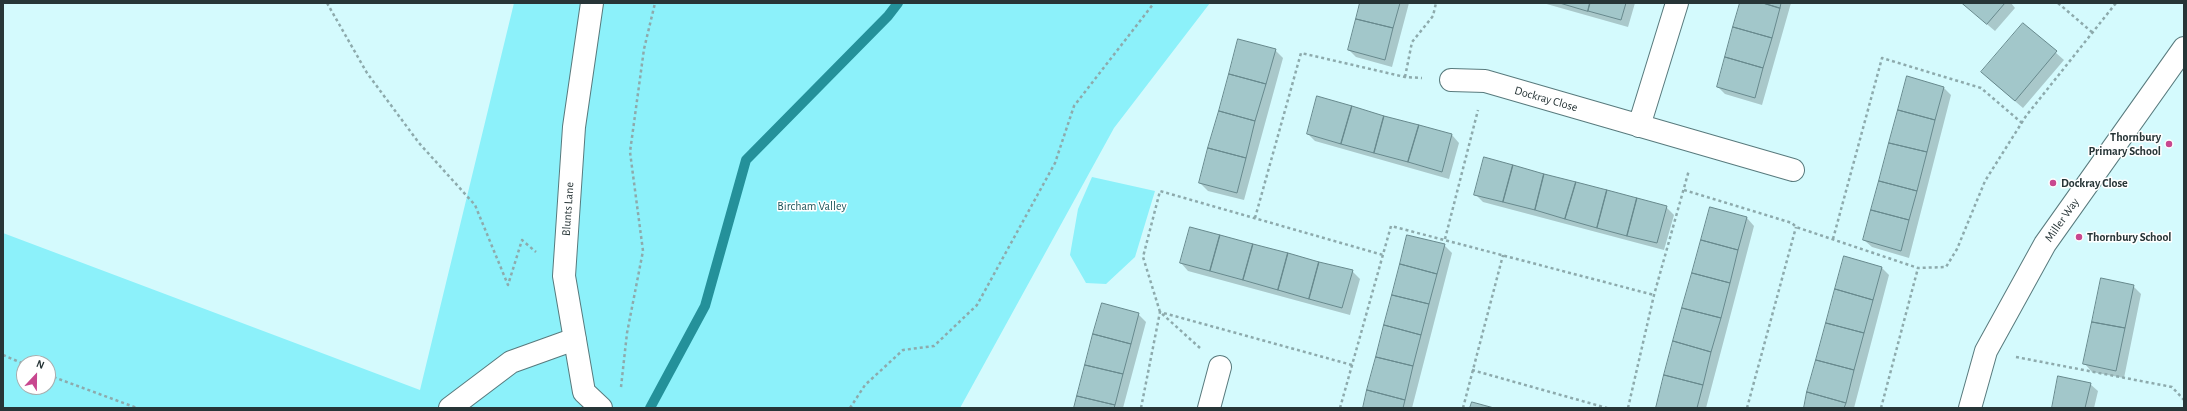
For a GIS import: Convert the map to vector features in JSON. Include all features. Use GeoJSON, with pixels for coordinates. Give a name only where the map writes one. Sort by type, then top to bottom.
{"type":"FeatureCollection","features":[{"type":"Feature","properties":{"kind":"street","name":"Blunts Lane"},"geometry":{"type":"LineString","coordinates":[[592,3],[574,127],[564,276],[584,392],[601,408]]}},
{"type":"Feature","properties":{"kind":"street"},"geometry":{"type":"LineString","coordinates":[[1639,126],[1677,3]]}},
{"type":"Feature","properties":{"kind":"street","name":"Miller Way"},"geometry":{"type":"LineString","coordinates":[[1970,408],[1986,351],[2045,244],[2184,48]]}},
{"type":"Feature","properties":{"kind":"street","name":"Dockray Close"},"geometry":{"type":"LineString","coordinates":[[1451,80],[1485,81],[1792,170]]}},
{"type":"Feature","properties":{"kind":"street"},"geometry":{"type":"LineString","coordinates":[[450,408],[511,362],[575,339]]}},
{"type":"Feature","properties":{"kind":"street"},"geometry":{"type":"LineString","coordinates":[[1209,408],[1220,367]]}},
{"type":"Feature","properties":{"kind":"path"},"geometry":{"type":"LineString","coordinates":[[327,3],[367,73],[419,143],[474,205],[508,285],[522,240],[564,276]]}},
{"type":"Feature","properties":{"kind":"path"},"geometry":{"type":"LineString","coordinates":[[618,392],[622,386],[627,333],[643,251],[630,152],[644,49],[654,3]]}},
{"type":"Feature","properties":{"kind":"path"},"geometry":{"type":"LineString","coordinates":[[850,408],[865,385],[903,350],[934,346],[977,305],[1055,163],[1074,106],[1154,3]]}},
{"type":"Feature","properties":{"kind":"path"},"geometry":{"type":"LineString","coordinates":[[1406,77],[1412,42],[1433,16],[1436,3]]}},
{"type":"Feature","properties":{"kind":"path"},"geometry":{"type":"LineString","coordinates":[[2058,3],[2092,34]]}},
{"type":"Feature","properties":{"kind":"path"},"geometry":{"type":"LineString","coordinates":[[1684,190],[1792,223],[1796,227],[1918,268],[1946,267],[1956,249],[1985,181],[2022,123],[2116,3]]}},
{"type":"Feature","properties":{"kind":"path"},"geometry":{"type":"LineString","coordinates":[[1256,218],[1301,53],[1406,77],[1451,80]]}},
{"type":"Feature","properties":{"kind":"path"},"geometry":{"type":"LineString","coordinates":[[1833,240],[1882,58],[1981,88],[2022,123]]}},
{"type":"Feature","properties":{"kind":"path"},"geometry":{"type":"LineString","coordinates":[[1445,239],[1485,81]]}},
{"type":"Feature","properties":{"kind":"path"},"geometry":{"type":"LineString","coordinates":[[1628,408],[1654,295],[1697,142]]}},
{"type":"Feature","properties":{"kind":"path"},"geometry":{"type":"LineString","coordinates":[[1141,408],[1160,312],[1143,257],[1160,191],[1383,254]]}},
{"type":"Feature","properties":{"kind":"path"},"geometry":{"type":"LineString","coordinates":[[1340,408],[1391,226],[1503,254],[1654,295]]}},
{"type":"Feature","properties":{"kind":"path"},"geometry":{"type":"LineString","coordinates":[[1746,408],[1796,227]]}},
{"type":"Feature","properties":{"kind":"path"},"geometry":{"type":"LineString","coordinates":[[1463,408],[1503,254]]}},
{"type":"Feature","properties":{"kind":"path"},"geometry":{"type":"LineString","coordinates":[[1881,408],[1918,268]]}},
{"type":"Feature","properties":{"kind":"path"},"geometry":{"type":"LineString","coordinates":[[1160,312],[1352,365]]}},
{"type":"Feature","properties":{"kind":"path"},"geometry":{"type":"LineString","coordinates":[[1160,312],[1220,367]]}},
{"type":"Feature","properties":{"kind":"path"},"geometry":{"type":"LineString","coordinates":[[1986,351],[2172,387],[2184,400]]}},
{"type":"Feature","properties":{"kind":"path"},"geometry":{"type":"LineString","coordinates":[[3,354],[16,360]]}},
{"type":"Feature","properties":{"kind":"path"},"geometry":{"type":"LineString","coordinates":[[1472,370],[1607,408]]}},
{"type":"Feature","properties":{"kind":"path"},"geometry":{"type":"LineString","coordinates":[[56,377],[137,408]]}},
{"type":"Feature","properties":{"kind":"green space","name":"Bircham Valley"},"geometry":{"type":"Polygon","coordinates":[[[514,3],[1210,3],[1114,128],[960,408],[3,408],[3,233],[420,390],[514,3]]]}},
{"type":"Feature","properties":{"kind":"green space"},"geometry":{"type":"Polygon","coordinates":[[[1092,177],[1155,191],[1135,257],[1106,284],[1086,283],[1070,255],[1078,209],[1092,177]]]}},
{"type":"Feature","properties":{"kind":"building"},"geometry":{"type":"Polygon","coordinates":[[[1360,3],[1400,3],[1393,28],[1356,19],[1360,3]]]}},
{"type":"Feature","properties":{"kind":"building"},"geometry":{"type":"Polygon","coordinates":[[[1560,3],[1590,3],[1588,11],[1560,3]]]}},
{"type":"Feature","properties":{"kind":"building"},"geometry":{"type":"Polygon","coordinates":[[[1590,3],[1626,3],[1621,20],[1588,11],[1590,3]]]}},
{"type":"Feature","properties":{"kind":"building"},"geometry":{"type":"Polygon","coordinates":[[[1740,3],[1763,3],[1780,8],[1772,38],[1733,27],[1740,3]]]}},
{"type":"Feature","properties":{"kind":"building"},"geometry":{"type":"Polygon","coordinates":[[[1763,3],[1781,3],[1780,8],[1763,3]]]}},
{"type":"Feature","properties":{"kind":"building"},"geometry":{"type":"Polygon","coordinates":[[[1962,3],[2005,3],[1987,24],[1962,3]]]}},
{"type":"Feature","properties":{"kind":"building"},"geometry":{"type":"Polygon","coordinates":[[[1356,19],[1393,28],[1385,60],[1348,50],[1356,19]]]}},
{"type":"Feature","properties":{"kind":"building"},"geometry":{"type":"Polygon","coordinates":[[[2023,23],[2057,51],[2015,101],[1981,72],[2023,23]]]}},
{"type":"Feature","properties":{"kind":"building"},"geometry":{"type":"Polygon","coordinates":[[[1733,27],[1772,38],[1763,68],[1725,57],[1733,27]]]}},
{"type":"Feature","properties":{"kind":"building"},"geometry":{"type":"Polygon","coordinates":[[[1238,39],[1276,49],[1266,84],[1229,74],[1238,39]]]}},
{"type":"Feature","properties":{"kind":"building"},"geometry":{"type":"Polygon","coordinates":[[[1725,57],[1763,68],[1755,98],[1717,87],[1725,57]]]}},
{"type":"Feature","properties":{"kind":"building"},"geometry":{"type":"Polygon","coordinates":[[[1229,74],[1266,84],[1255,121],[1219,111],[1229,74]]]}},
{"type":"Feature","properties":{"kind":"building"},"geometry":{"type":"Polygon","coordinates":[[[1907,76],[1944,87],[1935,120],[1898,110],[1907,76]]]}},
{"type":"Feature","properties":{"kind":"building"},"geometry":{"type":"Polygon","coordinates":[[[1317,96],[1352,106],[1341,144],[1307,134],[1317,96]]]}},
{"type":"Feature","properties":{"kind":"building"},"geometry":{"type":"Polygon","coordinates":[[[1352,106],[1384,116],[1374,153],[1341,144],[1352,106]]]}},
{"type":"Feature","properties":{"kind":"building"},"geometry":{"type":"Polygon","coordinates":[[[1898,110],[1935,120],[1927,152],[1889,143],[1898,110]]]}},
{"type":"Feature","properties":{"kind":"building"},"geometry":{"type":"Polygon","coordinates":[[[1219,111],[1255,121],[1246,158],[1208,148],[1219,111]]]}},
{"type":"Feature","properties":{"kind":"building"},"geometry":{"type":"Polygon","coordinates":[[[1384,116],[1419,125],[1408,162],[1374,153],[1384,116]]]}},
{"type":"Feature","properties":{"kind":"building"},"geometry":{"type":"Polygon","coordinates":[[[1419,125],[1452,134],[1442,172],[1408,162],[1419,125]]]}},
{"type":"Feature","properties":{"kind":"building"},"geometry":{"type":"Polygon","coordinates":[[[1889,143],[1927,152],[1917,191],[1879,181],[1889,143]]]}},
{"type":"Feature","properties":{"kind":"building"},"geometry":{"type":"Polygon","coordinates":[[[1208,148],[1246,158],[1237,193],[1199,183],[1208,148]]]}},
{"type":"Feature","properties":{"kind":"building"},"geometry":{"type":"Polygon","coordinates":[[[1484,157],[1513,165],[1503,202],[1474,195],[1484,157]]]}},
{"type":"Feature","properties":{"kind":"building"},"geometry":{"type":"Polygon","coordinates":[[[1513,165],[1544,174],[1535,210],[1503,202],[1513,165]]]}},
{"type":"Feature","properties":{"kind":"building"},"geometry":{"type":"Polygon","coordinates":[[[1544,174],[1576,182],[1565,219],[1535,210],[1544,174]]]}},
{"type":"Feature","properties":{"kind":"building"},"geometry":{"type":"Polygon","coordinates":[[[1879,181],[1917,191],[1909,220],[1871,210],[1879,181]]]}},
{"type":"Feature","properties":{"kind":"building"},"geometry":{"type":"Polygon","coordinates":[[[1576,182],[1607,190],[1597,228],[1565,219],[1576,182]]]}},
{"type":"Feature","properties":{"kind":"building"},"geometry":{"type":"Polygon","coordinates":[[[1607,190],[1637,198],[1627,236],[1597,228],[1607,190]]]}},
{"type":"Feature","properties":{"kind":"building"},"geometry":{"type":"Polygon","coordinates":[[[1637,198],[1667,206],[1657,243],[1627,236],[1637,198]]]}},
{"type":"Feature","properties":{"kind":"building"},"geometry":{"type":"Polygon","coordinates":[[[1710,207],[1747,217],[1738,250],[1701,240],[1710,207]]]}},
{"type":"Feature","properties":{"kind":"building"},"geometry":{"type":"Polygon","coordinates":[[[1871,210],[1909,220],[1901,251],[1863,240],[1871,210]]]}},
{"type":"Feature","properties":{"kind":"building"},"geometry":{"type":"Polygon","coordinates":[[[1190,227],[1220,235],[1210,271],[1180,263],[1190,227]]]}},
{"type":"Feature","properties":{"kind":"building"},"geometry":{"type":"Polygon","coordinates":[[[1220,235],[1253,244],[1243,280],[1210,271],[1220,235]]]}},
{"type":"Feature","properties":{"kind":"building"},"geometry":{"type":"Polygon","coordinates":[[[1407,235],[1445,244],[1437,274],[1400,264],[1407,235]]]}},
{"type":"Feature","properties":{"kind":"building"},"geometry":{"type":"Polygon","coordinates":[[[1701,240],[1738,250],[1730,283],[1692,273],[1701,240]]]}},
{"type":"Feature","properties":{"kind":"building"},"geometry":{"type":"Polygon","coordinates":[[[1253,244],[1288,253],[1278,290],[1243,280],[1253,244]]]}},
{"type":"Feature","properties":{"kind":"building"},"geometry":{"type":"Polygon","coordinates":[[[1288,253],[1319,262],[1309,299],[1278,290],[1288,253]]]}},
{"type":"Feature","properties":{"kind":"building"},"geometry":{"type":"Polygon","coordinates":[[[1844,256],[1882,267],[1873,300],[1835,289],[1844,256]]]}},
{"type":"Feature","properties":{"kind":"building"},"geometry":{"type":"Polygon","coordinates":[[[1319,262],[1353,270],[1342,308],[1309,299],[1319,262]]]}},
{"type":"Feature","properties":{"kind":"building"},"geometry":{"type":"Polygon","coordinates":[[[1400,264],[1437,274],[1429,304],[1392,295],[1400,264]]]}},
{"type":"Feature","properties":{"kind":"building"},"geometry":{"type":"Polygon","coordinates":[[[1692,273],[1730,283],[1721,318],[1682,308],[1692,273]]]}},
{"type":"Feature","properties":{"kind":"building"},"geometry":{"type":"Polygon","coordinates":[[[2101,278],[2134,285],[2125,328],[2092,322],[2101,278]]]}},
{"type":"Feature","properties":{"kind":"building"},"geometry":{"type":"Polygon","coordinates":[[[1835,289],[1873,300],[1864,333],[1826,323],[1835,289]]]}},
{"type":"Feature","properties":{"kind":"building"},"geometry":{"type":"Polygon","coordinates":[[[1392,295],[1429,304],[1421,335],[1384,325],[1392,295]]]}},
{"type":"Feature","properties":{"kind":"building"},"geometry":{"type":"Polygon","coordinates":[[[1102,303],[1139,313],[1131,344],[1093,334],[1102,303]]]}},
{"type":"Feature","properties":{"kind":"building"},"geometry":{"type":"Polygon","coordinates":[[[1682,308],[1721,318],[1711,352],[1673,341],[1682,308]]]}},
{"type":"Feature","properties":{"kind":"building"},"geometry":{"type":"Polygon","coordinates":[[[2092,322],[2125,328],[2116,371],[2083,364],[2092,322]]]}},
{"type":"Feature","properties":{"kind":"building"},"geometry":{"type":"Polygon","coordinates":[[[1826,323],[1864,333],[1854,370],[1816,360],[1826,323]]]}},
{"type":"Feature","properties":{"kind":"building"},"geometry":{"type":"Polygon","coordinates":[[[1384,325],[1421,335],[1413,366],[1376,357],[1384,325]]]}},
{"type":"Feature","properties":{"kind":"building"},"geometry":{"type":"Polygon","coordinates":[[[1093,334],[1131,344],[1123,374],[1085,365],[1093,334]]]}},
{"type":"Feature","properties":{"kind":"building"},"geometry":{"type":"Polygon","coordinates":[[[1673,341],[1711,352],[1703,385],[1664,375],[1673,341]]]}},
{"type":"Feature","properties":{"kind":"building"},"geometry":{"type":"Polygon","coordinates":[[[1376,357],[1413,366],[1405,400],[1367,390],[1376,357]]]}},
{"type":"Feature","properties":{"kind":"building"},"geometry":{"type":"Polygon","coordinates":[[[1816,360],[1854,370],[1846,403],[1807,392],[1816,360]]]}},
{"type":"Feature","properties":{"kind":"building"},"geometry":{"type":"Polygon","coordinates":[[[1085,365],[1123,374],[1115,405],[1077,396],[1085,365]]]}},
{"type":"Feature","properties":{"kind":"building"},"geometry":{"type":"Polygon","coordinates":[[[1664,375],[1703,385],[1697,408],[1656,408],[1664,375]]]}},
{"type":"Feature","properties":{"kind":"building"},"geometry":{"type":"Polygon","coordinates":[[[2058,376],[2091,383],[2085,408],[2052,408],[2058,376]]]}},
{"type":"Feature","properties":{"kind":"building"},"geometry":{"type":"Polygon","coordinates":[[[1367,390],[1405,400],[1403,408],[1363,408],[1367,390]]]}},
{"type":"Feature","properties":{"kind":"building"},"geometry":{"type":"Polygon","coordinates":[[[1807,392],[1846,403],[1844,408],[1804,408],[1807,392]]]}},
{"type":"Feature","properties":{"kind":"building"},"geometry":{"type":"Polygon","coordinates":[[[1077,396],[1115,405],[1114,408],[1074,408],[1077,396]]]}},
{"type":"Feature","properties":{"kind":"building"},"geometry":{"type":"Polygon","coordinates":[[[1472,402],[1494,408],[1470,408],[1472,402]]]}},
{"type":"Feature","properties":{"kind":"waterway"},"geometry":{"type":"LineString","coordinates":[[650,408],[705,306],[746,160],[888,16],[898,3]]}},
{"type":"Feature","properties":{"kind":"place","name":"Thornbury Primary School"},"geometry":{"type":"Point","coordinates":[2169,144]}},
{"type":"Feature","properties":{"kind":"place","name":"Dockray Close"},"geometry":{"type":"Point","coordinates":[2053,183]}},
{"type":"Feature","properties":{"kind":"place","name":"Thornbury School"},"geometry":{"type":"Point","coordinates":[2079,237]}}]}
